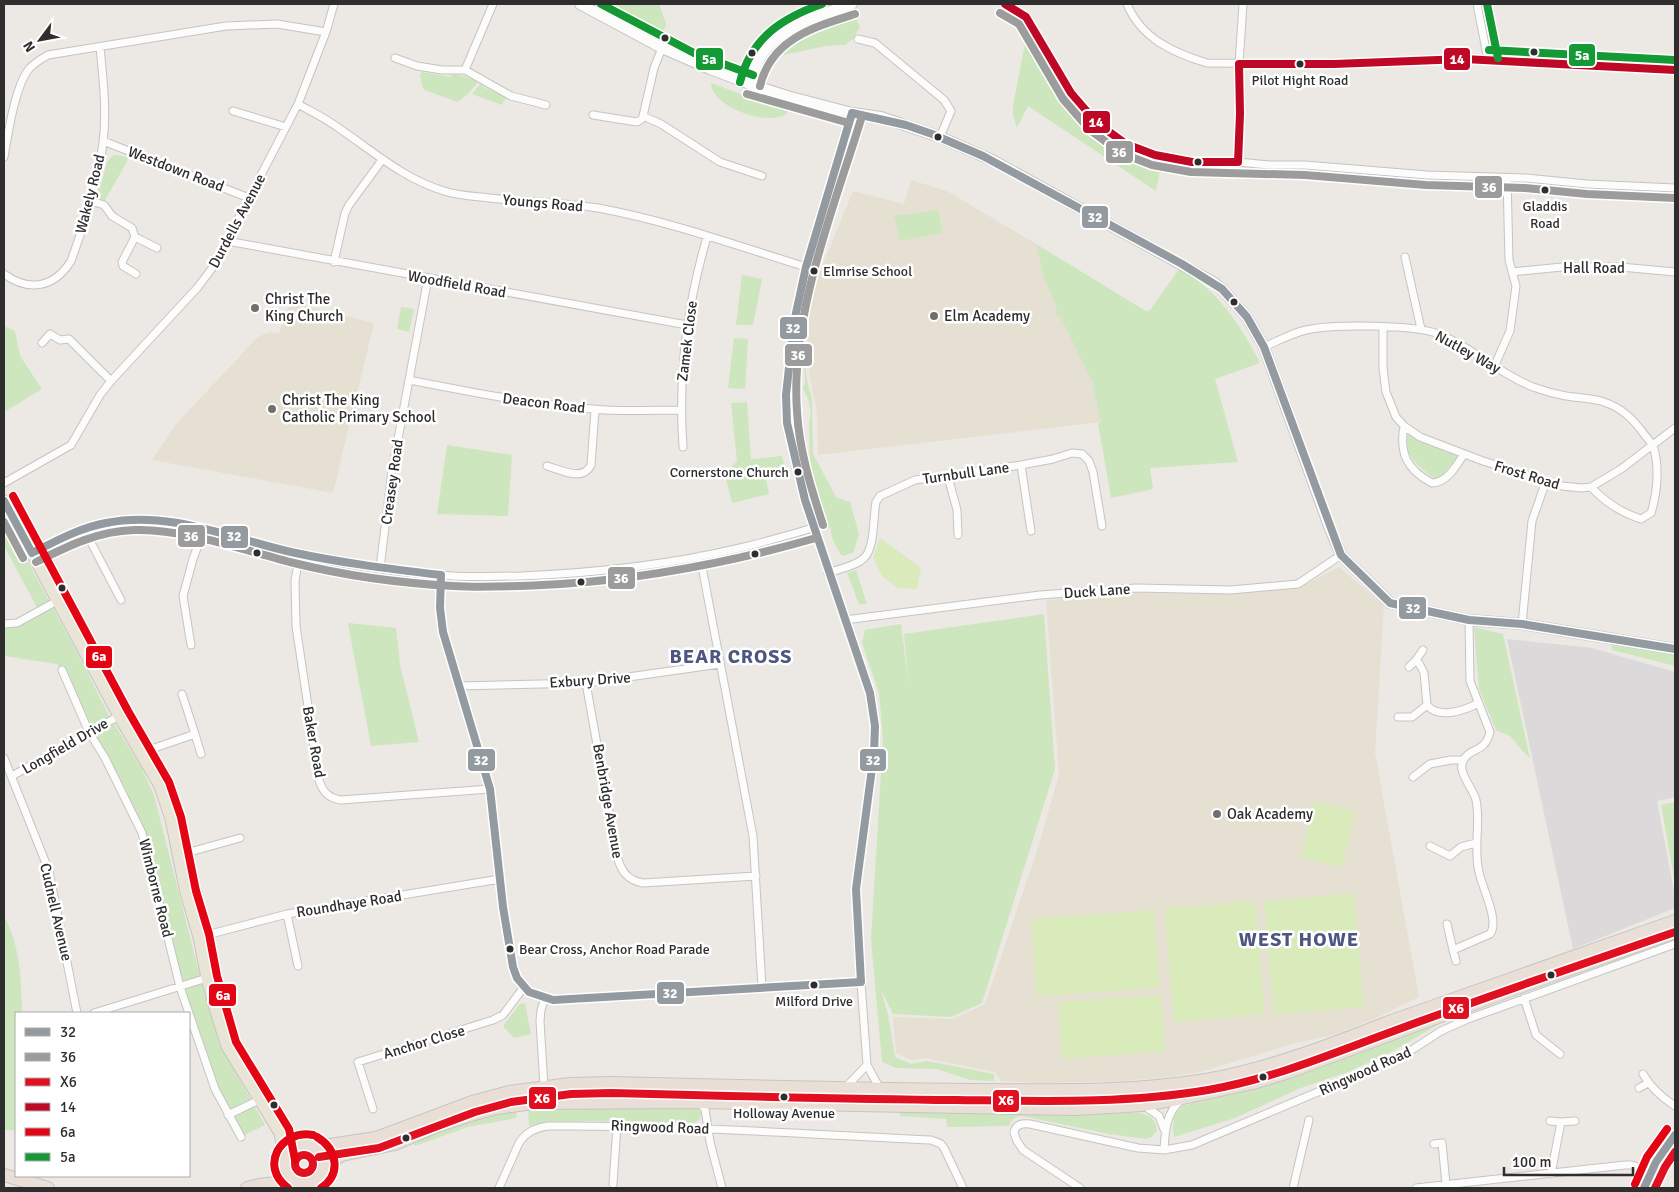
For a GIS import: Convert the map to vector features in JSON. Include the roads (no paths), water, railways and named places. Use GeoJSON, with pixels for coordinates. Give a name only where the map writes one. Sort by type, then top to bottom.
{"type":"FeatureCollection","features":[{"type":"Feature","properties":{"kind":"highway"},"geometry":{"type":"LineString","coordinates":[[303,1184],[286,1173],[285,1165],[291,1148],[301,1144],[317,1147],[376,1138],[472,1102],[509,1092],[544,1087],[611,1083],[1089,1091],[1151,1087],[1222,1076],[1266,1065],[1342,1040],[1675,921]]}},
{"type":"Feature","properties":{"kind":"highway","name":"Ringwood Road"},"geometry":{"type":"LineString","coordinates":[[323,1172],[334,1160],[342,1155],[395,1144],[437,1126],[497,1108],[533,1103],[563,1101],[696,1102],[1076,1109],[1143,1105],[1183,1098],[1252,1083],[1289,1072],[1675,932]]}},
{"type":"Feature","properties":{"kind":"highway"},"geometry":{"type":"LineString","coordinates":[[253,1186],[311,1183],[323,1172],[324,1157],[317,1147]]}},
{"type":"Feature","properties":{"kind":"highway"},"geometry":{"type":"LineString","coordinates":[[253,1186],[285,1165]]}},
{"type":"Feature","properties":{"kind":"highway"},"geometry":{"type":"LineString","coordinates":[[4,1175],[48,1188]]}},
{"type":"Feature","properties":{"kind":"main road","name":"Wimborne Road"},"geometry":{"type":"LineString","coordinates":[[4,501],[119,716],[160,786],[171,819],[186,892],[199,937],[207,978],[218,1018],[228,1046],[280,1133],[285,1165]]}},
{"type":"Feature","properties":{"kind":"main road","name":"Wimborne Road"},"geometry":{"type":"LineString","coordinates":[[280,1133],[301,1144]]}},
{"type":"Feature","properties":{"kind":"main road"},"geometry":{"type":"LineString","coordinates":[[323,1172],[326,1188]]}},
{"type":"Feature","properties":{"kind":"street","name":"Durdells Avenue"},"geometry":{"type":"LineString","coordinates":[[4,483],[71,444],[100,395],[207,278],[298,104],[326,32],[334,4]]}},
{"type":"Feature","properties":{"kind":"street"},"geometry":{"type":"LineString","coordinates":[[465,70],[493,4]]}},
{"type":"Feature","properties":{"kind":"street"},"geometry":{"type":"LineString","coordinates":[[580,4],[690,62],[750,84],[852,112],[881,117],[940,138],[994,161],[1222,289],[1247,317],[1264,348],[1341,555],[1390,603],[1469,620],[1522,624],[1675,649]]}},
{"type":"Feature","properties":{"kind":"street"},"geometry":{"type":"LineString","coordinates":[[750,84],[756,64],[768,46],[823,9],[852,4]]}},
{"type":"Feature","properties":{"kind":"street"},"geometry":{"type":"LineString","coordinates":[[1005,4],[1026,17],[1071,93],[1097,123],[1126,144],[1155,155],[1192,162],[1238,162],[1269,166],[1305,165],[1427,175],[1675,188]]}},
{"type":"Feature","properties":{"kind":"street"},"geometry":{"type":"LineString","coordinates":[[1127,4],[1132,16],[1149,35],[1163,46],[1188,58],[1207,63],[1334,64],[1464,59],[1675,70]]}},
{"type":"Feature","properties":{"kind":"street"},"geometry":{"type":"LineString","coordinates":[[1238,162],[1240,114],[1239,64],[1243,4]]}},
{"type":"Feature","properties":{"kind":"street"},"geometry":{"type":"LineString","coordinates":[[1477,4],[1488,60]]}},
{"type":"Feature","properties":{"kind":"street"},"geometry":{"type":"LineString","coordinates":[[4,157],[19,90],[29,69],[48,56],[226,26],[253,24],[298,26],[326,32]]}},
{"type":"Feature","properties":{"kind":"street"},"geometry":{"type":"LineString","coordinates":[[858,39],[874,43],[944,100],[951,111],[940,138]]}},
{"type":"Feature","properties":{"kind":"street","name":"Wakely Road"},"geometry":{"type":"LineString","coordinates":[[4,274],[18,283],[29,286],[40,285],[50,282],[63,273],[71,261],[91,201],[103,141],[104,105],[100,47]]}},
{"type":"Feature","properties":{"kind":"street"},"geometry":{"type":"LineString","coordinates":[[593,115],[637,122],[642,119],[654,68],[662,48]]}},
{"type":"Feature","properties":{"kind":"street"},"geometry":{"type":"LineString","coordinates":[[395,58],[417,66],[442,70],[465,70],[511,96],[546,105]]}},
{"type":"Feature","properties":{"kind":"street","name":"Youngs Road"},"geometry":{"type":"LineString","coordinates":[[298,104],[318,114],[382,160],[420,182],[444,191],[508,200],[596,208],[643,218],[806,267]]}},
{"type":"Feature","properties":{"kind":"street"},"geometry":{"type":"LineString","coordinates":[[233,111],[286,127]]}},
{"type":"Feature","properties":{"kind":"street"},"geometry":{"type":"LineString","coordinates":[[852,112],[806,267],[794,322],[786,395],[792,449],[802,492],[870,693],[875,726],[874,753],[856,889],[866,1065],[880,1089]]}},
{"type":"Feature","properties":{"kind":"street"},"geometry":{"type":"LineString","coordinates":[[643,116],[661,124],[720,162],[762,176]]}},
{"type":"Feature","properties":{"kind":"street","name":"Westdown Road"},"geometry":{"type":"LineString","coordinates":[[103,141],[249,198]]}},
{"type":"Feature","properties":{"kind":"street"},"geometry":{"type":"LineString","coordinates":[[334,262],[345,213],[382,160]]}},
{"type":"Feature","properties":{"kind":"street"},"geometry":{"type":"LineString","coordinates":[[1494,367],[1510,331],[1516,286],[1509,260],[1507,241],[1507,178]]}},
{"type":"Feature","properties":{"kind":"street"},"geometry":{"type":"LineString","coordinates":[[91,201],[104,205],[112,216],[132,228],[135,236],[158,248]]}},
{"type":"Feature","properties":{"kind":"street"},"geometry":{"type":"LineString","coordinates":[[135,236],[122,262],[123,266],[136,274]]}},
{"type":"Feature","properties":{"kind":"street","name":"Zamek Close"},"geometry":{"type":"LineString","coordinates":[[683,447],[680,410],[682,374],[696,272],[707,236]]}},
{"type":"Feature","properties":{"kind":"street","name":"Woodfield Road"},"geometry":{"type":"LineString","coordinates":[[227,241],[688,325]]}},
{"type":"Feature","properties":{"kind":"street"},"geometry":{"type":"LineString","coordinates":[[1405,257],[1421,329]]}},
{"type":"Feature","properties":{"kind":"street","name":"Hall Road"},"geometry":{"type":"LineString","coordinates":[[1512,272],[1562,267],[1621,267],[1675,272]]}},
{"type":"Feature","properties":{"kind":"street","name":"Creasey Road"},"geometry":{"type":"LineString","coordinates":[[380,568],[392,471],[428,278]]}},
{"type":"Feature","properties":{"kind":"street","name":"Nutley Way"},"geometry":{"type":"LineString","coordinates":[[1264,348],[1304,330],[1337,326],[1421,329],[1444,335],[1494,367],[1534,387],[1565,396],[1595,400],[1617,407],[1626,412],[1636,422],[1652,445]]}},
{"type":"Feature","properties":{"kind":"street","name":"Frost Road"},"geometry":{"type":"LineString","coordinates":[[1383,327],[1383,368],[1386,392],[1396,417],[1404,426],[1420,437],[1464,454],[1562,486],[1581,488],[1591,486],[1621,469],[1675,428]]}},
{"type":"Feature","properties":{"kind":"street"},"geometry":{"type":"LineString","coordinates":[[42,343],[50,334],[60,340],[69,339],[111,382]]}},
{"type":"Feature","properties":{"kind":"street","name":"Deacon Road"},"geometry":{"type":"LineString","coordinates":[[409,380],[500,398],[595,410],[680,410]]}},
{"type":"Feature","properties":{"kind":"street"},"geometry":{"type":"LineString","coordinates":[[547,466],[579,474],[584,474],[588,471],[591,466],[595,410]]}},
{"type":"Feature","properties":{"kind":"street","name":"Frost Road"},"geometry":{"type":"LineString","coordinates":[[1404,426],[1402,441],[1408,462],[1412,468],[1432,483],[1438,483],[1454,470],[1464,454]]}},
{"type":"Feature","properties":{"kind":"street"},"geometry":{"type":"LineString","coordinates":[[1591,486],[1600,496],[1624,512],[1641,519],[1646,517],[1651,513],[1656,486],[1657,463],[1652,445]]}},
{"type":"Feature","properties":{"kind":"street","name":"Turnbull Lane"},"geometry":{"type":"LineString","coordinates":[[828,573],[865,558],[872,544],[874,513],[876,502],[880,496],[915,480],[948,477],[1021,465],[1072,453],[1082,454],[1089,461],[1093,472],[1102,526]]}},
{"type":"Feature","properties":{"kind":"street"},"geometry":{"type":"LineString","coordinates":[[1021,465],[1031,531]]}},
{"type":"Feature","properties":{"kind":"street"},"geometry":{"type":"LineString","coordinates":[[948,477],[957,510],[958,535]]}},
{"type":"Feature","properties":{"kind":"street"},"geometry":{"type":"LineString","coordinates":[[1522,624],[1532,521],[1546,481]]}},
{"type":"Feature","properties":{"kind":"street"},"geometry":{"type":"LineString","coordinates":[[32,553],[84,529],[117,521],[141,519],[183,524],[300,554],[380,568],[441,575],[488,577],[589,572],[700,556],[739,548],[814,528]]}},
{"type":"Feature","properties":{"kind":"street"},"geometry":{"type":"LineString","coordinates":[[84,529],[121,600]]}},
{"type":"Feature","properties":{"kind":"street"},"geometry":{"type":"LineString","coordinates":[[190,645],[183,596],[193,559],[204,529]]}},
{"type":"Feature","properties":{"kind":"street","name":"Baker Road"},"geometry":{"type":"LineString","coordinates":[[300,554],[295,580],[296,626],[320,780],[324,792],[332,798],[344,800],[490,789]]}},
{"type":"Feature","properties":{"kind":"street","name":"Duck Lane"},"geometry":{"type":"LineString","coordinates":[[845,620],[1045,594],[1136,588],[1230,590],[1298,584],[1341,555]]}},
{"type":"Feature","properties":{"kind":"street"},"geometry":{"type":"LineString","coordinates":[[700,556],[752,828],[762,987]]}},
{"type":"Feature","properties":{"kind":"street"},"geometry":{"type":"LineString","coordinates":[[441,575],[440,608],[443,632],[490,789],[507,940],[517,978],[529,992],[553,1000],[861,982]]}},
{"type":"Feature","properties":{"kind":"street"},"geometry":{"type":"LineString","coordinates":[[4,624],[17,623],[57,601]]}},
{"type":"Feature","properties":{"kind":"street"},"geometry":{"type":"LineString","coordinates":[[1453,950],[1485,937],[1490,934],[1494,927],[1493,916],[1479,873],[1476,843],[1478,826],[1477,808],[1473,791],[1462,770],[1463,760],[1483,746],[1490,732],[1470,681],[1469,620]]}},
{"type":"Feature","properties":{"kind":"street"},"geometry":{"type":"LineString","coordinates":[[1409,667],[1423,650]]}},
{"type":"Feature","properties":{"kind":"street"},"geometry":{"type":"LineString","coordinates":[[1416,660],[1424,673],[1427,705],[1434,711],[1442,713],[1459,711],[1479,703]]}},
{"type":"Feature","properties":{"kind":"street","name":"Exbury Drive"},"geometry":{"type":"LineString","coordinates":[[459,686],[586,683],[720,664]]}},
{"type":"Feature","properties":{"kind":"street","name":"Wimborne Road"},"geometry":{"type":"LineString","coordinates":[[62,670],[89,732],[105,758],[142,833],[180,987],[189,1012]]}},
{"type":"Feature","properties":{"kind":"street","name":"Benbridge Avenue"},"geometry":{"type":"LineString","coordinates":[[586,683],[617,856],[624,873],[635,881],[643,883],[756,876]]}},
{"type":"Feature","properties":{"kind":"street"},"geometry":{"type":"LineString","coordinates":[[182,694],[201,754]]}},
{"type":"Feature","properties":{"kind":"street"},"geometry":{"type":"LineString","coordinates":[[1398,716],[1412,717],[1427,705]]}},
{"type":"Feature","properties":{"kind":"street","name":"Longfield Drive"},"geometry":{"type":"LineString","coordinates":[[12,776],[119,716]]}},
{"type":"Feature","properties":{"kind":"street"},"geometry":{"type":"LineString","coordinates":[[140,753],[195,734]]}},
{"type":"Feature","properties":{"kind":"street","name":"Cudnell Avenue"},"geometry":{"type":"LineString","coordinates":[[4,758],[49,871],[77,1012]]}},
{"type":"Feature","properties":{"kind":"street"},"geometry":{"type":"LineString","coordinates":[[1414,777],[1430,764],[1463,760]]}},
{"type":"Feature","properties":{"kind":"street"},"geometry":{"type":"LineString","coordinates":[[179,855],[240,838]]}},
{"type":"Feature","properties":{"kind":"street"},"geometry":{"type":"LineString","coordinates":[[1430,846],[1450,856],[1461,848],[1476,843]]}},
{"type":"Feature","properties":{"kind":"street","name":"Roundhaye Road"},"geometry":{"type":"LineString","coordinates":[[199,937],[286,914],[500,879]]}},
{"type":"Feature","properties":{"kind":"street"},"geometry":{"type":"LineString","coordinates":[[286,914],[298,966]]}},
{"type":"Feature","properties":{"kind":"street"},"geometry":{"type":"LineString","coordinates":[[1447,924],[1456,961]]}},
{"type":"Feature","properties":{"kind":"street","name":"Ringwood Road"},"geometry":{"type":"LineString","coordinates":[[1080,1188],[1029,1155],[1017,1141],[1014,1133],[1017,1126],[1023,1123],[1030,1124],[1138,1148],[1177,1149],[1198,1143],[1402,1057],[1454,1025],[1675,944]]}},
{"type":"Feature","properties":{"kind":"street"},"geometry":{"type":"LineString","coordinates":[[97,1012],[207,978]]}},
{"type":"Feature","properties":{"kind":"street","name":"Anchor Close"},"geometry":{"type":"LineString","coordinates":[[372,1109],[358,1062],[493,1020],[503,1014],[524,987]]}},
{"type":"Feature","properties":{"kind":"street"},"geometry":{"type":"LineString","coordinates":[[544,1087],[540,1010],[545,998]]}},
{"type":"Feature","properties":{"kind":"street"},"geometry":{"type":"LineString","coordinates":[[1524,998],[1536,1035],[1560,1054]]}},
{"type":"Feature","properties":{"kind":"street","name":"Wimborne Road"},"geometry":{"type":"LineString","coordinates":[[190,1016],[215,1088],[228,1115],[242,1137]]}},
{"type":"Feature","properties":{"kind":"street"},"geometry":{"type":"LineString","coordinates":[[844,1088],[866,1065]]}},
{"type":"Feature","properties":{"kind":"street"},"geometry":{"type":"LineString","coordinates":[[1643,1074],[1658,1094],[1675,1106]]}},
{"type":"Feature","properties":{"kind":"street"},"geometry":{"type":"LineString","coordinates":[[1640,1088],[1648,1083]]}},
{"type":"Feature","properties":{"kind":"street"},"geometry":{"type":"LineString","coordinates":[[1164,1150],[1168,1117],[1173,1107],[1183,1098]]}},
{"type":"Feature","properties":{"kind":"street"},"geometry":{"type":"LineString","coordinates":[[228,1115],[259,1100]]}},
{"type":"Feature","properties":{"kind":"street"},"geometry":{"type":"LineString","coordinates":[[696,1102],[706,1109],[708,1128],[722,1188]]}},
{"type":"Feature","properties":{"kind":"street"},"geometry":{"type":"LineString","coordinates":[[707,1115],[713,1106],[720,1103]]}},
{"type":"Feature","properties":{"kind":"street"},"geometry":{"type":"LineString","coordinates":[[1143,1105],[1159,1116],[1165,1132]]}},
{"type":"Feature","properties":{"kind":"street"},"geometry":{"type":"LineString","coordinates":[[1293,1188],[1309,1120]]}},
{"type":"Feature","properties":{"kind":"street"},"geometry":{"type":"LineString","coordinates":[[1550,1121],[1575,1121]]}},
{"type":"Feature","properties":{"kind":"street"},"geometry":{"type":"LineString","coordinates":[[1551,1174],[1560,1122]]}},
{"type":"Feature","properties":{"kind":"street"},"geometry":{"type":"LineString","coordinates":[[613,1184],[609,1175],[617,1126]]}},
{"type":"Feature","properties":{"kind":"street","name":"Ringwood Road"},"geometry":{"type":"LineString","coordinates":[[499,1188],[523,1136],[539,1127],[617,1126],[708,1128],[931,1140],[941,1144],[944,1148],[963,1188]]}},
{"type":"Feature","properties":{"kind":"street"},"geometry":{"type":"LineString","coordinates":[[1644,1188],[1656,1162],[1675,1135]]}},
{"type":"Feature","properties":{"kind":"street"},"geometry":{"type":"LineString","coordinates":[[1442,1143],[1446,1184]]}},
{"type":"Feature","properties":{"kind":"street"},"geometry":{"type":"LineString","coordinates":[[1416,1188],[1625,1165],[1632,1165],[1651,1172]]}},
{"type":"Feature","properties":{"kind":"place","name":"Pilot Hight Road"},"geometry":{"type":"Point","coordinates":[1300,64]}},
{"type":"Feature","properties":{"kind":"place","name":"Gladdis Road"},"geometry":{"type":"Point","coordinates":[1545,190]}},
{"type":"Feature","properties":{"kind":"place","name":"Elmrise School"},"geometry":{"type":"Point","coordinates":[814,271]}},
{"type":"Feature","properties":{"kind":"place","name":"Christ The King Church"},"geometry":{"type":"Point","coordinates":[255,308]}},
{"type":"Feature","properties":{"kind":"place","name":"Elm Academy"},"geometry":{"type":"Point","coordinates":[934,316]}},
{"type":"Feature","properties":{"kind":"place","name":"Christ The King Catholic Primary School"},"geometry":{"type":"Point","coordinates":[272,409]}},
{"type":"Feature","properties":{"kind":"place","name":"Cornerstone Church"},"geometry":{"type":"Point","coordinates":[798,472]}},
{"type":"Feature","properties":{"kind":"place","name":"Oak Academy"},"geometry":{"type":"Point","coordinates":[1217,814]}},
{"type":"Feature","properties":{"kind":"place","name":"Bear Cross, Anchor Road Parade"},"geometry":{"type":"Point","coordinates":[510,949]}},
{"type":"Feature","properties":{"kind":"place","name":"Milford Drive"},"geometry":{"type":"Point","coordinates":[814,985]}},
{"type":"Feature","properties":{"kind":"place","name":"Holloway Avenue"},"geometry":{"type":"Point","coordinates":[784,1097]}},
{"type":"Feature","properties":{"kind":"district","name":"BEAR CROSS"},"geometry":{"type":"Point","coordinates":[731,656]}},
{"type":"Feature","properties":{"kind":"district","name":"WEST HOWE"},"geometry":{"type":"Point","coordinates":[1299,939]}}]}
